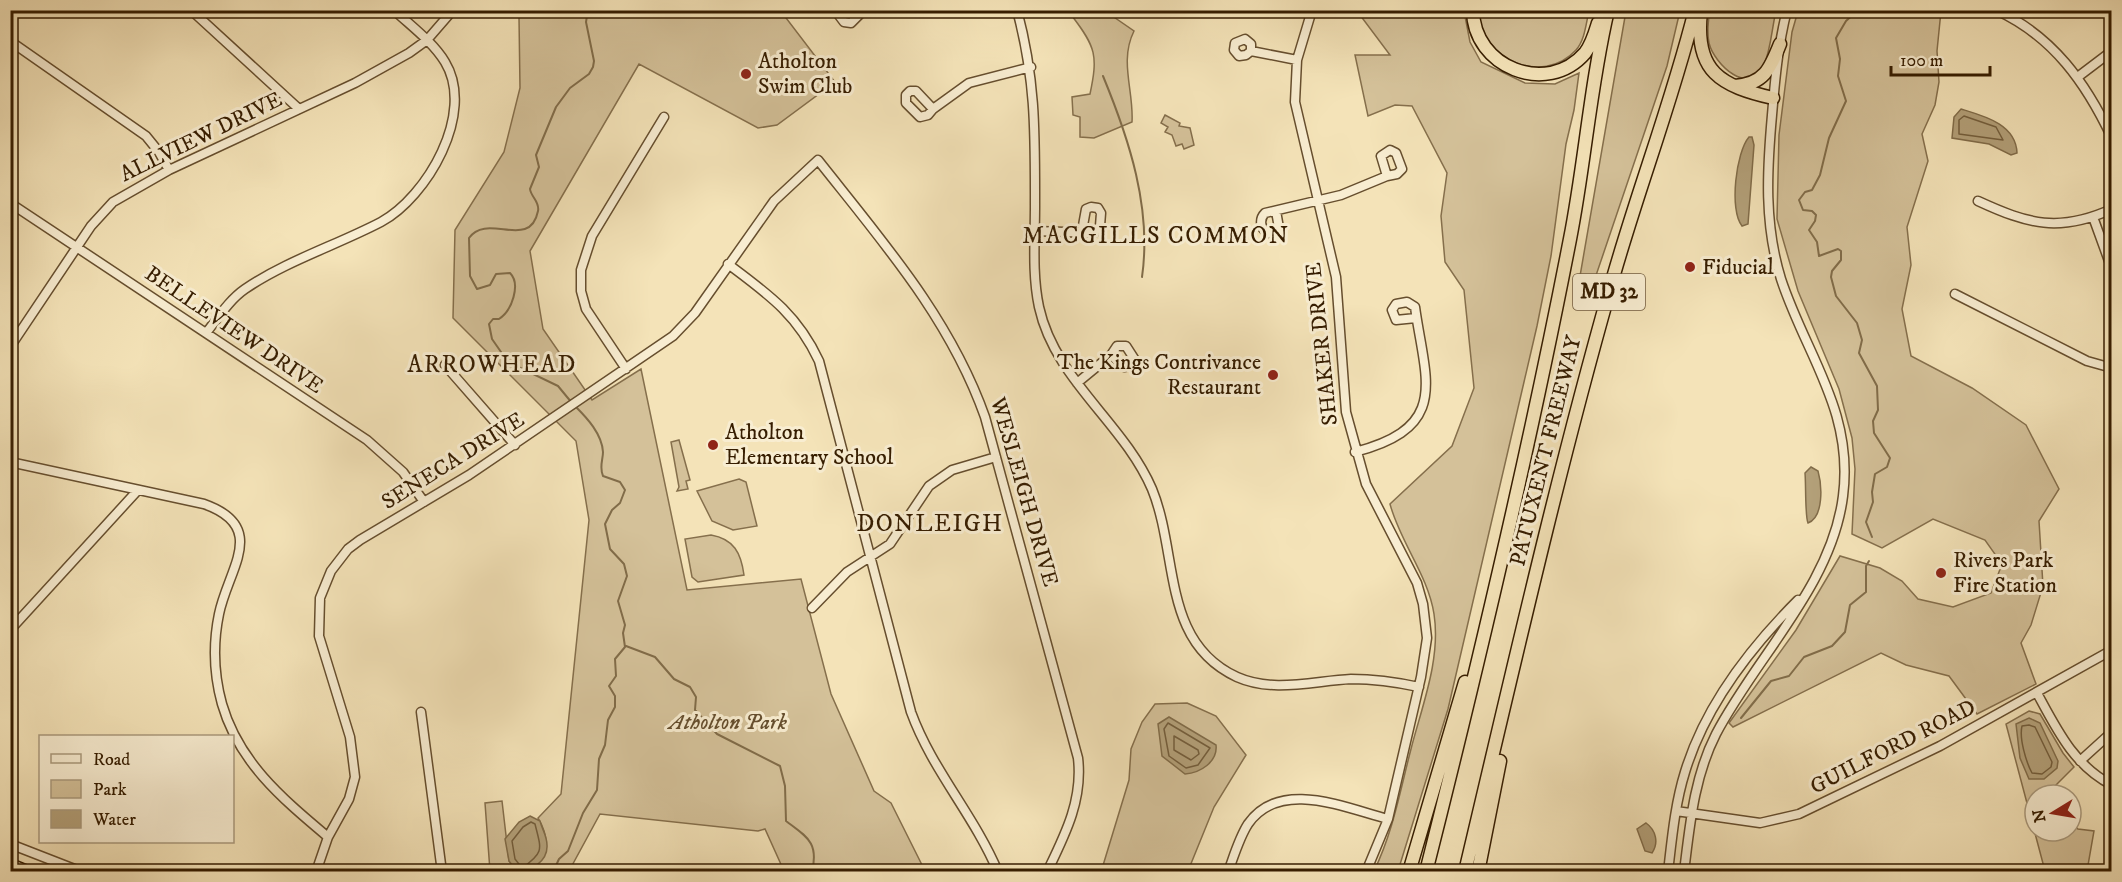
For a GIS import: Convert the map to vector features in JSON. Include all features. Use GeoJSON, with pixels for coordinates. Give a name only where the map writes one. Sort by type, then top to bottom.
{"type":"FeatureCollection","features":[{"type":"Feature","properties":{"kind":"highway"},"geometry":{"type":"LineString","coordinates":[[1473,10],[1477,34],[1495,59],[1516,70],[1536,74],[1559,70],[1579,58],[1590,44],[1602,10]]}},
{"type":"Feature","properties":{"kind":"highway","name":"PATUXENT FREEWAY"},"geometry":{"type":"LineString","coordinates":[[1426,872],[1469,702],[1570,237],[1590,95],[1608,10]]}},
{"type":"Feature","properties":{"kind":"highway","name":"PATUXENT FREEWAY"},"geometry":{"type":"LineString","coordinates":[[1465,872],[1535,577],[1608,293],[1676,84],[1695,10]]}},
{"type":"Feature","properties":{"kind":"highway"},"geometry":{"type":"LineString","coordinates":[[1701,10],[1699,43],[1704,59],[1717,76],[1732,87],[1773,98]]}},
{"type":"Feature","properties":{"kind":"highway"},"geometry":{"type":"LineString","coordinates":[[1732,87],[1750,84],[1765,76],[1780,44]]}},
{"type":"Feature","properties":{"kind":"highway"},"geometry":{"type":"LineString","coordinates":[[1409,872],[1443,762],[1506,537]]}},
{"type":"Feature","properties":{"kind":"highway"},"geometry":{"type":"LineString","coordinates":[[1479,872],[1535,577]]}},
{"type":"Feature","properties":{"kind":"highway"},"geometry":{"type":"LineString","coordinates":[[10,865],[27,872]]}},
{"type":"Feature","properties":{"kind":"street"},"geometry":{"type":"LineString","coordinates":[[191,10],[299,109]]}},
{"type":"Feature","properties":{"kind":"street"},"geometry":{"type":"LineString","coordinates":[[206,333],[228,304],[243,290],[381,222],[404,205],[423,184],[447,138],[455,100],[454,88],[445,62],[427,40],[394,10]]}},
{"type":"Feature","properties":{"kind":"street","name":"ALLVIEW DRIVE"},"geometry":{"type":"LineString","coordinates":[[10,347],[76,247],[95,221],[113,202],[169,170],[409,54],[427,40],[453,10]]}},
{"type":"Feature","properties":{"kind":"street"},"geometry":{"type":"LineString","coordinates":[[835,10],[848,23],[854,22],[860,12]]}},
{"type":"Feature","properties":{"kind":"street"},"geometry":{"type":"LineString","coordinates":[[1017,10],[1030,67],[1035,107],[1035,280],[1039,308],[1051,342],[1077,383],[1113,424],[1145,475],[1163,523],[1184,626],[1195,644],[1211,662],[1237,677],[1266,685],[1353,679],[1419,687]]}},
{"type":"Feature","properties":{"kind":"street","name":"SHAKER DRIVE"},"geometry":{"type":"LineString","coordinates":[[1312,10],[1297,60],[1297,113],[1338,293],[1343,393],[1355,452],[1373,500],[1413,573],[1423,604],[1427,638],[1419,687],[1388,819],[1366,872]]}},
{"type":"Feature","properties":{"kind":"street"},"geometry":{"type":"LineString","coordinates":[[1684,872],[1700,775],[1716,735],[1826,556],[1839,518],[1844,456],[1834,404],[1790,301],[1771,240],[1767,192],[1773,98],[1787,10]]}},
{"type":"Feature","properties":{"kind":"street"},"geometry":{"type":"LineString","coordinates":[[1996,10],[2007,13],[2050,45],[2079,76],[2112,138]]}},
{"type":"Feature","properties":{"kind":"street"},"geometry":{"type":"LineString","coordinates":[[10,41],[146,136],[159,152],[169,170]]}},
{"type":"Feature","properties":{"kind":"street"},"geometry":{"type":"LineString","coordinates":[[1251,51],[1297,60]]}},
{"type":"Feature","properties":{"kind":"street"},"geometry":{"type":"LineString","coordinates":[[2079,76],[2112,51]]}},
{"type":"Feature","properties":{"kind":"street"},"geometry":{"type":"LineString","coordinates":[[933,108],[969,83],[1030,67]]}},
{"type":"Feature","properties":{"kind":"street"},"geometry":{"type":"LineString","coordinates":[[626,369],[586,309],[580,281],[581,270],[592,236],[664,117]]}},
{"type":"Feature","properties":{"kind":"street","name":"SENECA DRIVE"},"geometry":{"type":"LineString","coordinates":[[316,872],[328,837],[349,799],[355,777],[350,737],[321,647],[318,624],[320,598],[331,571],[348,549],[515,445],[673,336],[689,321],[774,201],[818,160]]}},
{"type":"Feature","properties":{"kind":"street","name":"WESLEIGH DRIVE"},"geometry":{"type":"LineString","coordinates":[[818,160],[931,308],[969,377],[996,457],[1078,758],[1080,786],[1047,872]]}},
{"type":"Feature","properties":{"kind":"street"},"geometry":{"type":"LineString","coordinates":[[1276,211],[1351,192],[1388,176]]}},
{"type":"Feature","properties":{"kind":"street"},"geometry":{"type":"LineString","coordinates":[[1978,201],[2008,215],[2038,223],[2064,224],[2093,217],[2112,209]]}},
{"type":"Feature","properties":{"kind":"street","name":"BELLEVIEW DRIVE"},"geometry":{"type":"LineString","coordinates":[[10,203],[380,450],[403,471],[424,502]]}},
{"type":"Feature","properties":{"kind":"street"},"geometry":{"type":"LineString","coordinates":[[2093,217],[2109,261]]}},
{"type":"Feature","properties":{"kind":"street"},"geometry":{"type":"LineString","coordinates":[[1035,231],[1082,231]]}},
{"type":"Feature","properties":{"kind":"street"},"geometry":{"type":"LineString","coordinates":[[728,264],[782,305],[811,344],[825,380],[911,712],[922,739],[980,834],[998,872]]}},
{"type":"Feature","properties":{"kind":"street"},"geometry":{"type":"LineString","coordinates":[[1955,294],[2086,361],[2112,368]]}},
{"type":"Feature","properties":{"kind":"street"},"geometry":{"type":"LineString","coordinates":[[1355,452],[1400,434],[1414,419],[1425,400],[1427,367],[1416,318]]}},
{"type":"Feature","properties":{"kind":"street"},"geometry":{"type":"LineString","coordinates":[[1077,383],[1111,355]]}},
{"type":"Feature","properties":{"kind":"street"},"geometry":{"type":"LineString","coordinates":[[445,365],[515,445]]}},
{"type":"Feature","properties":{"kind":"street"},"geometry":{"type":"LineString","coordinates":[[812,608],[847,572],[895,538],[929,486],[952,470],[996,457]]}},
{"type":"Feature","properties":{"kind":"street"},"geometry":{"type":"LineString","coordinates":[[10,462],[211,507],[229,518],[238,529],[241,550],[219,610],[215,639],[222,703],[241,748],[260,775],[328,837]]}},
{"type":"Feature","properties":{"kind":"street"},"geometry":{"type":"LineString","coordinates":[[10,630],[138,490]]}},
{"type":"Feature","properties":{"kind":"street"},"geometry":{"type":"LineString","coordinates":[[1668,872],[1676,811],[1685,771],[1710,710],[1736,673],[1804,593]]}},
{"type":"Feature","properties":{"kind":"street","name":"GUILFORD ROAD"},"geometry":{"type":"LineString","coordinates":[[1676,811],[1760,823],[1786,818],[1940,746],[2112,650]]}},
{"type":"Feature","properties":{"kind":"street"},"geometry":{"type":"LineString","coordinates":[[2037,693],[2065,743],[2080,761],[2112,785]]}},
{"type":"Feature","properties":{"kind":"street"},"geometry":{"type":"LineString","coordinates":[[421,712],[442,872]]}},
{"type":"Feature","properties":{"kind":"street"},"geometry":{"type":"LineString","coordinates":[[2080,761],[2112,732]]}},
{"type":"Feature","properties":{"kind":"street"},"geometry":{"type":"LineString","coordinates":[[1228,872],[1248,824],[1263,809],[1278,802],[1310,799],[1388,819]]}},
{"type":"Feature","properties":{"kind":"street"},"geometry":{"type":"LineString","coordinates":[[10,844],[82,872]]}},
{"type":"Feature","properties":{"kind":"street"},"geometry":{"type":"LineString","coordinates":[[734,872],[739,872]]}},
{"type":"Feature","properties":{"kind":"green space","name":"Atholton Park"},"geometry":{"type":"Polygon","coordinates":[[[532,10],[780,10],[835,82],[777,125],[758,128],[639,64],[530,251],[543,329],[592,400],[641,369],[687,590],[801,579],[831,694],[874,791],[891,803],[925,871],[784,871],[765,829],[758,831],[600,814],[569,871],[524,871],[539,862],[543,856],[545,834],[538,818],[561,794],[589,520],[576,441],[453,318],[455,230],[504,152],[520,88],[519,17],[532,10]]]}},
{"type":"Feature","properties":{"kind":"green space"},"geometry":{"type":"Polygon","coordinates":[[[1479,10],[1589,11],[1583,36],[1576,50],[1562,61],[1546,66],[1530,67],[1501,54],[1489,42],[1482,27],[1479,10]]]}},
{"type":"Feature","properties":{"kind":"green space"},"geometry":{"type":"Polygon","coordinates":[[[1078,11],[1105,11],[1134,31],[1127,65],[1132,122],[1094,138],[1080,137],[1080,117],[1073,115],[1072,97],[1090,94],[1094,70],[1090,44],[1072,16],[1078,11]]]}},
{"type":"Feature","properties":{"kind":"green space"},"geometry":{"type":"Polygon","coordinates":[[[1357,11],[1464,11],[1470,42],[1481,62],[1525,83],[1555,84],[1579,73],[1566,144],[1551,256],[1537,326],[1448,709],[1398,871],[1374,871],[1391,826],[1425,699],[1433,665],[1435,631],[1431,600],[1400,532],[1390,504],[1452,446],[1474,388],[1464,290],[1445,262],[1441,216],[1447,173],[1412,106],[1395,105],[1368,116],[1355,55],[1390,55],[1357,11]]]}},
{"type":"Feature","properties":{"kind":"green space"},"geometry":{"type":"Polygon","coordinates":[[[1626,11],[1680,11],[1667,66],[1588,299],[1580,292],[1580,276],[1626,11]]]}},
{"type":"Feature","properties":{"kind":"green space"},"geometry":{"type":"Polygon","coordinates":[[[1710,11],[1776,11],[1766,59],[1758,74],[1750,78],[1742,78],[1725,68],[1718,60],[1708,39],[1710,11]]]}},
{"type":"Feature","properties":{"kind":"green space"},"geometry":{"type":"Polygon","coordinates":[[[1798,11],[1941,11],[1937,51],[1939,82],[1935,105],[1922,134],[1928,161],[1907,227],[1911,265],[1902,309],[1911,356],[1972,388],[2026,425],[2059,489],[2039,521],[2043,586],[2031,625],[2021,643],[2036,684],[1977,714],[1949,676],[1906,665],[1881,653],[1733,727],[1729,723],[1796,630],[1840,556],[1880,568],[1902,581],[1918,599],[1953,607],[1991,593],[2002,564],[1985,540],[1933,519],[1882,548],[1852,534],[1855,469],[1852,438],[1839,389],[1798,291],[1777,219],[1779,135],[1792,32],[1798,11]]]}},
{"type":"Feature","properties":{"kind":"green space"},"geometry":{"type":"Polygon","coordinates":[[[1165,115],[1180,123],[1179,126],[1190,128],[1194,145],[1184,149],[1182,144],[1176,146],[1172,135],[1165,132],[1168,127],[1161,123],[1165,115]]]}},
{"type":"Feature","properties":{"kind":"green space"},"geometry":{"type":"Polygon","coordinates":[[[679,440],[690,480],[686,481],[688,489],[677,491],[679,487],[671,442],[679,440]]]}},
{"type":"Feature","properties":{"kind":"green space"},"geometry":{"type":"Polygon","coordinates":[[[739,479],[746,482],[757,526],[733,530],[712,521],[697,491],[739,479]]]}},
{"type":"Feature","properties":{"kind":"green space"},"geometry":{"type":"Polygon","coordinates":[[[711,535],[725,540],[735,548],[741,560],[744,575],[698,582],[692,577],[685,539],[711,535]]]}},
{"type":"Feature","properties":{"kind":"green space"},"geometry":{"type":"Polygon","coordinates":[[[1187,703],[1216,716],[1246,755],[1214,807],[1188,871],[1101,872],[1129,780],[1131,749],[1142,722],[1155,704],[1187,703]]]}},
{"type":"Feature","properties":{"kind":"green space"},"geometry":{"type":"Polygon","coordinates":[[[2029,711],[2040,714],[2074,767],[2058,783],[2023,783],[2023,788],[2006,724],[2029,711]]]}},
{"type":"Feature","properties":{"kind":"green space"},"geometry":{"type":"Polygon","coordinates":[[[502,801],[509,861],[517,871],[490,871],[485,803],[502,801]]]}},
{"type":"Feature","properties":{"kind":"green space"},"geometry":{"type":"Polygon","coordinates":[[[2083,830],[2094,831],[2087,871],[2045,871],[2038,843],[2083,843],[2083,830]]]}},
{"type":"Feature","properties":{"kind":"water"},"geometry":{"type":"Polygon","coordinates":[[[1961,109],[1989,118],[2005,128],[2015,143],[2017,153],[2011,155],[1989,144],[1952,138],[1954,117],[1961,109]]]}},
{"type":"Feature","properties":{"kind":"water"},"geometry":{"type":"Polygon","coordinates":[[[1749,137],[1752,137],[1754,145],[1748,224],[1742,226],[1736,207],[1736,181],[1744,144],[1749,137]]]}},
{"type":"Feature","properties":{"kind":"water"},"geometry":{"type":"Polygon","coordinates":[[[1811,467],[1818,471],[1820,500],[1817,514],[1808,523],[1805,473],[1811,467]]]}},
{"type":"Feature","properties":{"kind":"water"},"geometry":{"type":"Polygon","coordinates":[[[1169,717],[1216,745],[1214,757],[1207,766],[1185,774],[1162,756],[1158,724],[1169,717]]]}},
{"type":"Feature","properties":{"kind":"water"},"geometry":{"type":"Polygon","coordinates":[[[2029,718],[2040,723],[2058,761],[2057,768],[2044,779],[2029,779],[2020,758],[2016,724],[2029,718]]]}},
{"type":"Feature","properties":{"kind":"water"},"geometry":{"type":"Polygon","coordinates":[[[530,816],[540,821],[547,851],[538,864],[528,870],[517,871],[509,861],[505,839],[519,822],[530,816]]]}},
{"type":"Feature","properties":{"kind":"water"},"geometry":{"type":"Polygon","coordinates":[[[1646,823],[1652,829],[1655,837],[1652,853],[1645,851],[1637,829],[1646,823]]]}},
{"type":"Feature","properties":{"kind":"waterway"},"geometry":{"type":"LineString","coordinates":[[572,403],[558,386],[508,362],[492,339],[489,324],[493,319],[499,319],[508,310],[514,297],[515,284],[510,273],[496,274],[490,285],[477,289],[470,276],[469,238],[477,231],[486,228],[517,230],[533,223],[538,208],[530,189],[539,167],[536,155],[556,107],[570,88],[589,74],[593,67],[594,61],[586,22],[588,10]]}},
{"type":"Feature","properties":{"kind":"waterway"},"geometry":{"type":"LineString","coordinates":[[1858,10],[1846,21],[1836,38],[1840,59],[1838,76],[1846,101],[1829,138],[1820,175],[1812,190],[1805,192],[1799,200],[1803,210],[1812,211],[1816,215],[1809,230],[1817,242],[1819,256],[1838,249],[1841,251],[1841,260],[1832,271],[1831,277],[1836,296],[1857,323],[1862,340],[1859,353],[1877,386],[1878,410],[1873,421],[1874,433],[1890,458],[1887,467],[1875,474],[1873,502],[1866,522],[1872,537]]}},
{"type":"Feature","properties":{"kind":"waterway"},"geometry":{"type":"LineString","coordinates":[[1103,76],[1136,174],[1144,225],[1142,277]]}},
{"type":"Feature","properties":{"kind":"waterway"},"geometry":{"type":"LineString","coordinates":[[553,872],[559,859],[568,851],[583,813],[597,790],[599,759],[605,745],[608,720],[615,707],[615,696],[609,686],[616,676],[615,659],[625,647],[623,633],[625,625],[618,601],[627,576],[624,564],[610,549],[605,524],[612,510],[620,503],[625,490],[620,482],[603,476],[601,467],[603,452],[600,439],[589,421],[576,407]]}},
{"type":"Feature","properties":{"kind":"waterway"},"geometry":{"type":"LineString","coordinates":[[1741,718],[1771,681],[1789,676],[1804,657],[1832,646],[1845,632],[1850,605],[1866,592],[1866,566],[1869,561]]}},
{"type":"Feature","properties":{"kind":"waterway"},"geometry":{"type":"LineString","coordinates":[[626,646],[655,657],[674,679],[690,687],[696,697],[695,710],[717,734],[780,766],[785,786],[786,821],[810,841],[814,854],[812,872]]}},
{"type":"Feature","properties":{"kind":"place","name":"Atholton Swim Club"},"geometry":{"type":"Point","coordinates":[746,74]}},
{"type":"Feature","properties":{"kind":"place","name":"Fiducial"},"geometry":{"type":"Point","coordinates":[1690,267]}},
{"type":"Feature","properties":{"kind":"place","name":"The Kings Contrivance Restaurant"},"geometry":{"type":"Point","coordinates":[1273,375]}},
{"type":"Feature","properties":{"kind":"place","name":"Atholton Elementary School"},"geometry":{"type":"Point","coordinates":[713,445]}},
{"type":"Feature","properties":{"kind":"place","name":"Rivers Park Fire Station"},"geometry":{"type":"Point","coordinates":[1941,573]}},
{"type":"Feature","properties":{"kind":"district","name":"MACGILLS COMMON"},"geometry":{"type":"Point","coordinates":[1156,236]}},
{"type":"Feature","properties":{"kind":"district","name":"ARROWHEAD"},"geometry":{"type":"Point","coordinates":[492,365]}},
{"type":"Feature","properties":{"kind":"district","name":"DONLEIGH"},"geometry":{"type":"Point","coordinates":[930,524]}}]}
